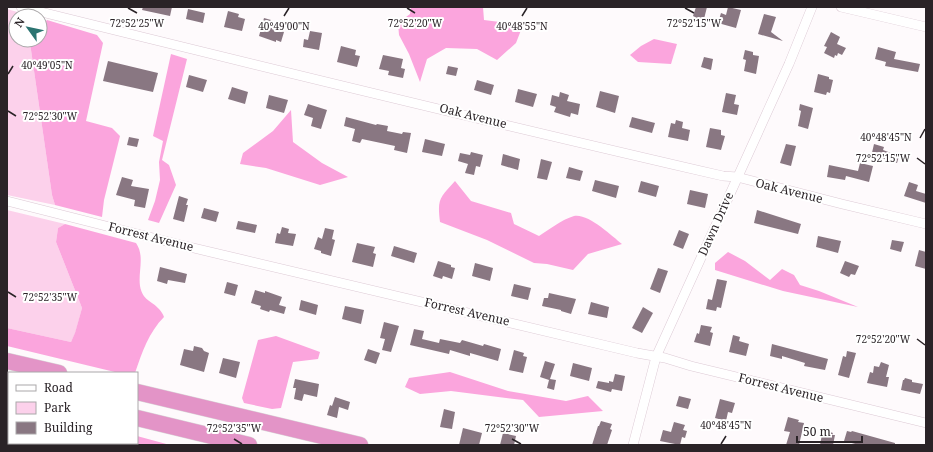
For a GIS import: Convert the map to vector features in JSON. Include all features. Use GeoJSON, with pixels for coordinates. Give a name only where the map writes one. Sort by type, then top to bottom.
{"type":"FeatureCollection","features":[{"type":"Feature","properties":{"kind":"highway"},"geometry":{"type":"LineString","coordinates":[[7,360],[55,372]]}},
{"type":"Feature","properties":{"kind":"highway"},"geometry":{"type":"LineString","coordinates":[[138,392],[360,445]]}},
{"type":"Feature","properties":{"kind":"highway"},"geometry":{"type":"LineString","coordinates":[[138,418],[249,445]]}},
{"type":"Feature","properties":{"kind":"street","name":"Oak Avenue"},"geometry":{"type":"LineString","coordinates":[[21,7],[624,153],[723,176],[737,177],[926,224]]}},
{"type":"Feature","properties":{"kind":"street","name":"Dawn Drive"},"geometry":{"type":"LineString","coordinates":[[633,445],[656,357],[789,64],[812,7]]}},
{"type":"Feature","properties":{"kind":"street"},"geometry":{"type":"LineString","coordinates":[[841,7],[926,27]]}},
{"type":"Feature","properties":{"kind":"street","name":"Forrest Avenue"},"geometry":{"type":"LineString","coordinates":[[7,201],[189,247],[665,358],[691,366],[926,423]]}},
{"type":"Feature","properties":{"kind":"green space"},"geometry":{"type":"Polygon","coordinates":[[[7,9],[8,48],[31,48],[52,195],[55,205],[7,195],[7,9]]]}},
{"type":"Feature","properties":{"kind":"green space"},"geometry":{"type":"Polygon","coordinates":[[[7,210],[65,224],[58,228],[56,242],[82,308],[75,334],[71,342],[7,328],[7,210]]]}},
{"type":"Feature","properties":{"kind":"shaded area"},"geometry":{"type":"Polygon","coordinates":[[[411,7],[483,7],[484,20],[523,25],[516,43],[497,60],[477,49],[446,48],[427,59],[420,82],[409,54],[399,35],[398,23],[410,14],[411,7]]]}},
{"type":"Feature","properties":{"kind":"shaded area"},"geometry":{"type":"Polygon","coordinates":[[[48,20],[97,35],[103,43],[86,121],[112,128],[120,136],[104,200],[102,217],[55,205],[52,195],[31,48],[48,48],[48,20]]]}},
{"type":"Feature","properties":{"kind":"shaded area"},"geometry":{"type":"Polygon","coordinates":[[[654,39],[677,44],[671,64],[638,62],[630,55],[641,46],[654,39]]]}},
{"type":"Feature","properties":{"kind":"shaded area"},"geometry":{"type":"Polygon","coordinates":[[[171,54],[187,59],[162,160],[169,165],[176,185],[159,223],[148,220],[155,201],[160,180],[159,162],[163,141],[153,136],[171,54]]]}},
{"type":"Feature","properties":{"kind":"shaded area"},"geometry":{"type":"Polygon","coordinates":[[[291,110],[293,142],[322,163],[348,177],[320,185],[266,168],[240,164],[243,153],[273,131],[291,110]]]}},
{"type":"Feature","properties":{"kind":"shaded area"},"geometry":{"type":"Polygon","coordinates":[[[455,181],[471,201],[511,213],[514,224],[539,236],[565,220],[574,216],[580,216],[593,221],[622,244],[588,254],[573,270],[547,264],[534,263],[487,240],[440,222],[439,203],[443,195],[455,181]]]}},
{"type":"Feature","properties":{"kind":"shaded area"},"geometry":{"type":"Polygon","coordinates":[[[65,224],[136,243],[139,248],[141,258],[141,291],[145,297],[160,310],[164,317],[150,336],[143,350],[135,372],[115,372],[7,346],[7,328],[71,342],[75,333],[82,308],[56,242],[58,228],[65,224]]]}},
{"type":"Feature","properties":{"kind":"shaded area"},"geometry":{"type":"Polygon","coordinates":[[[728,252],[745,261],[770,280],[782,269],[794,275],[800,285],[858,307],[783,291],[715,270],[715,263],[728,252]]]}},
{"type":"Feature","properties":{"kind":"shaded area"},"geometry":{"type":"Polygon","coordinates":[[[276,336],[320,352],[318,359],[293,362],[281,408],[272,409],[244,403],[242,398],[258,340],[276,336]]]}},
{"type":"Feature","properties":{"kind":"shaded area"},"geometry":{"type":"Polygon","coordinates":[[[450,372],[508,391],[566,401],[588,396],[603,411],[539,417],[523,400],[451,391],[420,394],[405,387],[409,378],[450,372]]]}},
{"type":"Feature","properties":{"kind":"shaded area"},"geometry":{"type":"Polygon","coordinates":[[[7,427],[8,444],[138,444],[138,436],[170,445],[7,445],[7,427]]]}},
{"type":"Feature","properties":{"kind":"building"},"geometry":{"type":"Polygon","coordinates":[[[143,7],[172,7],[170,16],[142,10],[143,7]]]}},
{"type":"Feature","properties":{"kind":"building"},"geometry":{"type":"Polygon","coordinates":[[[696,7],[707,7],[702,24],[694,22],[695,17],[693,16],[696,7]]]}},
{"type":"Feature","properties":{"kind":"building"},"geometry":{"type":"Polygon","coordinates":[[[728,7],[741,10],[736,28],[718,23],[721,13],[726,15],[728,7]]]}},
{"type":"Feature","properties":{"kind":"building"},"geometry":{"type":"Polygon","coordinates":[[[188,9],[205,13],[203,23],[186,19],[188,9]]]}},
{"type":"Feature","properties":{"kind":"building"},"geometry":{"type":"Polygon","coordinates":[[[228,11],[239,14],[238,17],[245,19],[242,31],[224,27],[228,11]]]}},
{"type":"Feature","properties":{"kind":"building"},"geometry":{"type":"Polygon","coordinates":[[[764,14],[776,17],[771,32],[783,41],[758,34],[764,14]]]}},
{"type":"Feature","properties":{"kind":"building"},"geometry":{"type":"Polygon","coordinates":[[[264,18],[271,20],[269,27],[284,32],[281,42],[276,40],[276,42],[259,36],[264,18]]]}},
{"type":"Feature","properties":{"kind":"building"},"geometry":{"type":"Polygon","coordinates":[[[310,31],[322,33],[319,50],[303,47],[304,39],[308,40],[310,31]]]}},
{"type":"Feature","properties":{"kind":"building"},"geometry":{"type":"Polygon","coordinates":[[[831,32],[840,37],[837,44],[846,48],[842,55],[838,53],[834,58],[824,53],[827,47],[824,46],[831,32]]]}},
{"type":"Feature","properties":{"kind":"building"},"geometry":{"type":"Polygon","coordinates":[[[341,46],[356,50],[355,55],[360,56],[357,67],[337,62],[341,46]]]}},
{"type":"Feature","properties":{"kind":"building"},"geometry":{"type":"Polygon","coordinates":[[[878,47],[896,52],[894,59],[920,64],[918,72],[885,66],[886,62],[875,59],[878,47]]]}},
{"type":"Feature","properties":{"kind":"building"},"geometry":{"type":"Polygon","coordinates":[[[745,50],[753,52],[753,55],[759,56],[756,74],[744,71],[746,60],[743,59],[745,50]]]}},
{"type":"Feature","properties":{"kind":"building"},"geometry":{"type":"Polygon","coordinates":[[[383,55],[403,59],[401,68],[405,69],[403,78],[388,75],[389,71],[379,69],[383,55]]]}},
{"type":"Feature","properties":{"kind":"building"},"geometry":{"type":"Polygon","coordinates":[[[704,57],[713,59],[711,70],[701,67],[704,57]]]}},
{"type":"Feature","properties":{"kind":"building"},"geometry":{"type":"Polygon","coordinates":[[[108,61],[158,73],[153,92],[103,81],[108,61]]]}},
{"type":"Feature","properties":{"kind":"building"},"geometry":{"type":"Polygon","coordinates":[[[448,66],[458,68],[456,76],[446,74],[448,66]]]}},
{"type":"Feature","properties":{"kind":"building"},"geometry":{"type":"Polygon","coordinates":[[[818,74],[829,77],[829,79],[833,80],[830,93],[827,92],[826,95],[814,92],[818,74]]]}},
{"type":"Feature","properties":{"kind":"building"},"geometry":{"type":"Polygon","coordinates":[[[189,75],[207,80],[203,92],[186,87],[189,75]]]}},
{"type":"Feature","properties":{"kind":"building"},"geometry":{"type":"Polygon","coordinates":[[[477,80],[494,85],[491,95],[474,90],[477,80]]]}},
{"type":"Feature","properties":{"kind":"building"},"geometry":{"type":"Polygon","coordinates":[[[232,87],[248,92],[245,104],[228,99],[232,87]]]}},
{"type":"Feature","properties":{"kind":"building"},"geometry":{"type":"Polygon","coordinates":[[[518,89],[537,94],[533,107],[515,102],[518,89]]]}},
{"type":"Feature","properties":{"kind":"building"},"geometry":{"type":"Polygon","coordinates":[[[600,91],[619,96],[615,113],[596,107],[600,91]]]}},
{"type":"Feature","properties":{"kind":"building"},"geometry":{"type":"Polygon","coordinates":[[[560,92],[569,95],[567,101],[580,104],[578,115],[571,113],[570,117],[554,112],[556,107],[550,105],[552,95],[559,97],[560,92]]]}},
{"type":"Feature","properties":{"kind":"building"},"geometry":{"type":"Polygon","coordinates":[[[726,93],[736,95],[734,104],[739,105],[737,115],[722,112],[726,93]]]}},
{"type":"Feature","properties":{"kind":"building"},"geometry":{"type":"Polygon","coordinates":[[[269,95],[288,100],[284,113],[266,108],[269,95]]]}},
{"type":"Feature","properties":{"kind":"building"},"geometry":{"type":"Polygon","coordinates":[[[308,104],[327,110],[321,129],[311,126],[313,118],[304,115],[308,104]]]}},
{"type":"Feature","properties":{"kind":"building"},"geometry":{"type":"Polygon","coordinates":[[[800,104],[813,108],[808,129],[798,126],[801,111],[799,110],[800,104]]]}},
{"type":"Feature","properties":{"kind":"building"},"geometry":{"type":"Polygon","coordinates":[[[346,117],[376,125],[388,126],[387,131],[402,134],[403,132],[411,133],[407,153],[394,150],[395,146],[362,139],[360,143],[352,141],[355,129],[344,126],[346,117]]]}},
{"type":"Feature","properties":{"kind":"building"},"geometry":{"type":"Polygon","coordinates":[[[632,117],[655,123],[652,133],[629,127],[632,117]]]}},
{"type":"Feature","properties":{"kind":"building"},"geometry":{"type":"Polygon","coordinates":[[[676,120],[683,122],[682,128],[690,130],[688,141],[668,137],[671,123],[675,124],[676,120]]]}},
{"type":"Feature","properties":{"kind":"building"},"geometry":{"type":"Polygon","coordinates":[[[710,128],[721,130],[721,135],[725,136],[721,150],[706,147],[710,128]]]}},
{"type":"Feature","properties":{"kind":"building"},"geometry":{"type":"Polygon","coordinates":[[[129,137],[139,139],[137,147],[127,145],[129,137]]]}},
{"type":"Feature","properties":{"kind":"building"},"geometry":{"type":"Polygon","coordinates":[[[425,139],[445,144],[442,156],[422,152],[425,139]]]}},
{"type":"Feature","properties":{"kind":"building"},"geometry":{"type":"Polygon","coordinates":[[[786,144],[796,146],[791,166],[780,163],[786,144]]]}},
{"type":"Feature","properties":{"kind":"building"},"geometry":{"type":"Polygon","coordinates":[[[874,144],[884,147],[883,150],[899,156],[897,163],[881,158],[881,160],[871,157],[874,144]]]}},
{"type":"Feature","properties":{"kind":"building"},"geometry":{"type":"Polygon","coordinates":[[[471,152],[483,155],[480,167],[476,166],[474,175],[465,173],[468,164],[458,161],[460,153],[470,155],[471,152]]]}},
{"type":"Feature","properties":{"kind":"building"},"geometry":{"type":"Polygon","coordinates":[[[503,154],[520,159],[518,170],[501,165],[503,154]]]}},
{"type":"Feature","properties":{"kind":"building"},"geometry":{"type":"Polygon","coordinates":[[[541,159],[552,162],[547,180],[537,178],[541,159]]]}},
{"type":"Feature","properties":{"kind":"building"},"geometry":{"type":"Polygon","coordinates":[[[860,163],[873,166],[869,182],[846,176],[845,180],[827,177],[829,165],[858,171],[860,163]]]}},
{"type":"Feature","properties":{"kind":"building"},"geometry":{"type":"Polygon","coordinates":[[[569,167],[583,171],[580,181],[566,178],[569,167]]]}},
{"type":"Feature","properties":{"kind":"building"},"geometry":{"type":"Polygon","coordinates":[[[122,177],[133,180],[131,186],[149,189],[145,208],[134,206],[135,200],[116,195],[122,177]]]}},
{"type":"Feature","properties":{"kind":"building"},"geometry":{"type":"Polygon","coordinates":[[[595,180],[619,186],[616,198],[592,191],[595,180]]]}},
{"type":"Feature","properties":{"kind":"building"},"geometry":{"type":"Polygon","coordinates":[[[641,181],[659,186],[656,197],[638,192],[641,181]]]}},
{"type":"Feature","properties":{"kind":"building"},"geometry":{"type":"Polygon","coordinates":[[[909,182],[918,185],[916,191],[926,194],[926,203],[904,196],[909,182]]]}},
{"type":"Feature","properties":{"kind":"building"},"geometry":{"type":"Polygon","coordinates":[[[690,190],[708,194],[705,208],[687,204],[690,190]]]}},
{"type":"Feature","properties":{"kind":"building"},"geometry":{"type":"Polygon","coordinates":[[[179,196],[188,199],[184,222],[173,219],[179,196]]]}},
{"type":"Feature","properties":{"kind":"building"},"geometry":{"type":"Polygon","coordinates":[[[204,208],[219,212],[216,222],[201,218],[204,208]]]}},
{"type":"Feature","properties":{"kind":"building"},"geometry":{"type":"Polygon","coordinates":[[[757,210],[801,224],[798,234],[754,223],[757,210]]]}},
{"type":"Feature","properties":{"kind":"building"},"geometry":{"type":"Polygon","coordinates":[[[238,221],[257,225],[255,233],[236,229],[238,221]]]}},
{"type":"Feature","properties":{"kind":"building"},"geometry":{"type":"Polygon","coordinates":[[[282,227],[289,229],[288,233],[296,234],[293,246],[275,243],[277,233],[280,234],[282,227]]]}},
{"type":"Feature","properties":{"kind":"building"},"geometry":{"type":"Polygon","coordinates":[[[325,228],[334,230],[332,239],[335,240],[331,256],[314,249],[318,237],[322,239],[325,228]]]}},
{"type":"Feature","properties":{"kind":"building"},"geometry":{"type":"Polygon","coordinates":[[[679,230],[689,234],[683,249],[673,245],[679,230]]]}},
{"type":"Feature","properties":{"kind":"building"},"geometry":{"type":"Polygon","coordinates":[[[818,236],[841,241],[838,253],[816,247],[818,236]]]}},
{"type":"Feature","properties":{"kind":"building"},"geometry":{"type":"Polygon","coordinates":[[[892,240],[904,242],[901,252],[890,249],[892,240]]]}},
{"type":"Feature","properties":{"kind":"building"},"geometry":{"type":"Polygon","coordinates":[[[357,243],[375,247],[373,253],[376,254],[373,267],[352,262],[357,243]]]}},
{"type":"Feature","properties":{"kind":"building"},"geometry":{"type":"Polygon","coordinates":[[[394,246],[417,253],[414,263],[391,256],[394,246]]]}},
{"type":"Feature","properties":{"kind":"building"},"geometry":{"type":"Polygon","coordinates":[[[919,250],[926,252],[926,269],[915,266],[919,250]]]}},
{"type":"Feature","properties":{"kind":"building"},"geometry":{"type":"Polygon","coordinates":[[[438,261],[451,265],[451,267],[455,268],[452,279],[443,276],[442,279],[433,276],[438,261]]]}},
{"type":"Feature","properties":{"kind":"building"},"geometry":{"type":"Polygon","coordinates":[[[845,261],[859,266],[855,275],[851,274],[849,277],[840,273],[845,261]]]}},
{"type":"Feature","properties":{"kind":"building"},"geometry":{"type":"Polygon","coordinates":[[[475,263],[493,268],[490,281],[472,276],[475,263]]]}},
{"type":"Feature","properties":{"kind":"building"},"geometry":{"type":"Polygon","coordinates":[[[160,267],[187,274],[185,283],[168,280],[167,284],[157,281],[160,267]]]}},
{"type":"Feature","properties":{"kind":"building"},"geometry":{"type":"Polygon","coordinates":[[[658,268],[668,271],[660,293],[650,289],[658,268]]]}},
{"type":"Feature","properties":{"kind":"building"},"geometry":{"type":"Polygon","coordinates":[[[717,279],[727,281],[721,308],[717,307],[716,311],[706,309],[708,299],[712,300],[717,279]]]}},
{"type":"Feature","properties":{"kind":"building"},"geometry":{"type":"Polygon","coordinates":[[[227,282],[238,285],[235,296],[224,293],[227,282]]]}},
{"type":"Feature","properties":{"kind":"building"},"geometry":{"type":"Polygon","coordinates":[[[514,284],[531,288],[528,300],[511,296],[514,284]]]}},
{"type":"Feature","properties":{"kind":"building"},"geometry":{"type":"Polygon","coordinates":[[[255,290],[265,293],[265,291],[282,297],[279,305],[286,307],[284,314],[260,309],[261,306],[251,303],[255,290]]]}},
{"type":"Feature","properties":{"kind":"building"},"geometry":{"type":"Polygon","coordinates":[[[549,293],[576,299],[571,314],[542,306],[544,298],[548,298],[549,293]]]}},
{"type":"Feature","properties":{"kind":"building"},"geometry":{"type":"Polygon","coordinates":[[[301,300],[318,305],[316,315],[299,310],[301,300]]]}},
{"type":"Feature","properties":{"kind":"building"},"geometry":{"type":"Polygon","coordinates":[[[591,302],[609,307],[607,318],[588,314],[591,302]]]}},
{"type":"Feature","properties":{"kind":"building"},"geometry":{"type":"Polygon","coordinates":[[[345,306],[364,310],[361,324],[342,319],[345,306]]]}},
{"type":"Feature","properties":{"kind":"building"},"geometry":{"type":"Polygon","coordinates":[[[643,307],[653,313],[642,333],[632,328],[643,307]]]}},
{"type":"Feature","properties":{"kind":"building"},"geometry":{"type":"Polygon","coordinates":[[[384,322],[399,326],[391,352],[382,350],[385,339],[380,338],[384,322]]]}},
{"type":"Feature","properties":{"kind":"building"},"geometry":{"type":"Polygon","coordinates":[[[701,325],[712,327],[710,332],[713,333],[710,346],[694,342],[697,333],[699,334],[701,325]]]}},
{"type":"Feature","properties":{"kind":"building"},"geometry":{"type":"Polygon","coordinates":[[[414,329],[424,331],[422,339],[439,343],[440,339],[460,343],[462,340],[501,349],[498,361],[470,353],[470,356],[450,350],[449,354],[410,345],[414,329]]]}},
{"type":"Feature","properties":{"kind":"building"},"geometry":{"type":"Polygon","coordinates":[[[733,335],[740,337],[739,341],[749,344],[746,356],[729,352],[733,335]]]}},
{"type":"Feature","properties":{"kind":"building"},"geometry":{"type":"Polygon","coordinates":[[[772,344],[828,359],[825,370],[804,366],[805,363],[782,356],[782,359],[770,356],[772,344]]]}},
{"type":"Feature","properties":{"kind":"building"},"geometry":{"type":"Polygon","coordinates":[[[194,346],[202,348],[204,351],[209,353],[204,372],[180,365],[184,349],[193,351],[194,346]]]}},
{"type":"Feature","properties":{"kind":"building"},"geometry":{"type":"Polygon","coordinates":[[[368,349],[380,353],[376,364],[364,360],[368,349]]]}},
{"type":"Feature","properties":{"kind":"building"},"geometry":{"type":"Polygon","coordinates":[[[514,350],[524,353],[523,356],[527,357],[523,373],[509,370],[514,350]]]}},
{"type":"Feature","properties":{"kind":"building"},"geometry":{"type":"Polygon","coordinates":[[[847,351],[856,353],[849,378],[838,375],[843,356],[846,357],[847,351]]]}},
{"type":"Feature","properties":{"kind":"building"},"geometry":{"type":"Polygon","coordinates":[[[223,358],[240,362],[236,378],[219,373],[223,358]]]}},
{"type":"Feature","properties":{"kind":"building"},"geometry":{"type":"Polygon","coordinates":[[[545,361],[555,364],[550,379],[556,380],[554,390],[547,388],[549,380],[540,377],[545,361]]]}},
{"type":"Feature","properties":{"kind":"building"},"geometry":{"type":"Polygon","coordinates":[[[881,362],[889,365],[886,377],[889,377],[887,387],[867,383],[870,372],[873,373],[874,366],[879,367],[881,362]]]}},
{"type":"Feature","properties":{"kind":"building"},"geometry":{"type":"Polygon","coordinates":[[[573,363],[592,368],[589,381],[570,376],[573,363]]]}},
{"type":"Feature","properties":{"kind":"building"},"geometry":{"type":"Polygon","coordinates":[[[615,374],[625,376],[622,391],[612,389],[611,392],[596,388],[598,381],[609,383],[609,381],[613,382],[615,374]]]}},
{"type":"Feature","properties":{"kind":"building"},"geometry":{"type":"Polygon","coordinates":[[[905,378],[912,380],[912,382],[923,384],[920,394],[901,390],[903,380],[905,378]]]}},
{"type":"Feature","properties":{"kind":"building"},"geometry":{"type":"Polygon","coordinates":[[[295,379],[319,384],[317,397],[304,394],[302,401],[294,399],[296,388],[293,388],[295,379]]]}},
{"type":"Feature","properties":{"kind":"building"},"geometry":{"type":"Polygon","coordinates":[[[679,396],[691,399],[688,409],[676,406],[679,396]]]}},
{"type":"Feature","properties":{"kind":"building"},"geometry":{"type":"Polygon","coordinates":[[[335,397],[350,402],[348,410],[339,407],[337,418],[327,415],[330,405],[332,406],[335,397]]]}},
{"type":"Feature","properties":{"kind":"building"},"geometry":{"type":"Polygon","coordinates":[[[720,399],[735,403],[732,413],[728,412],[726,421],[715,418],[720,399]]]}},
{"type":"Feature","properties":{"kind":"building"},"geometry":{"type":"Polygon","coordinates":[[[444,409],[455,412],[452,429],[440,427],[444,409]]]}},
{"type":"Feature","properties":{"kind":"building"},"geometry":{"type":"Polygon","coordinates":[[[788,417],[804,423],[799,445],[786,445],[790,432],[784,431],[788,417]]]}},
{"type":"Feature","properties":{"kind":"building"},"geometry":{"type":"Polygon","coordinates":[[[601,421],[612,424],[610,429],[612,430],[607,445],[592,445],[598,426],[601,421]]]}},
{"type":"Feature","properties":{"kind":"building"},"geometry":{"type":"Polygon","coordinates":[[[674,422],[685,425],[683,430],[687,431],[685,438],[682,437],[680,445],[660,441],[663,430],[671,432],[674,422]]]}},
{"type":"Feature","properties":{"kind":"building"},"geometry":{"type":"Polygon","coordinates":[[[463,428],[482,433],[479,445],[459,445],[463,428]]]}},
{"type":"Feature","properties":{"kind":"building"},"geometry":{"type":"Polygon","coordinates":[[[823,429],[833,433],[832,435],[835,435],[833,445],[820,445],[823,429]]]}},
{"type":"Feature","properties":{"kind":"building"},"geometry":{"type":"Polygon","coordinates":[[[847,431],[852,431],[895,443],[895,445],[859,445],[844,441],[847,431]]]}},
{"type":"Feature","properties":{"kind":"building"},"geometry":{"type":"Polygon","coordinates":[[[503,433],[516,436],[514,445],[500,445],[503,433]]]}}]}
